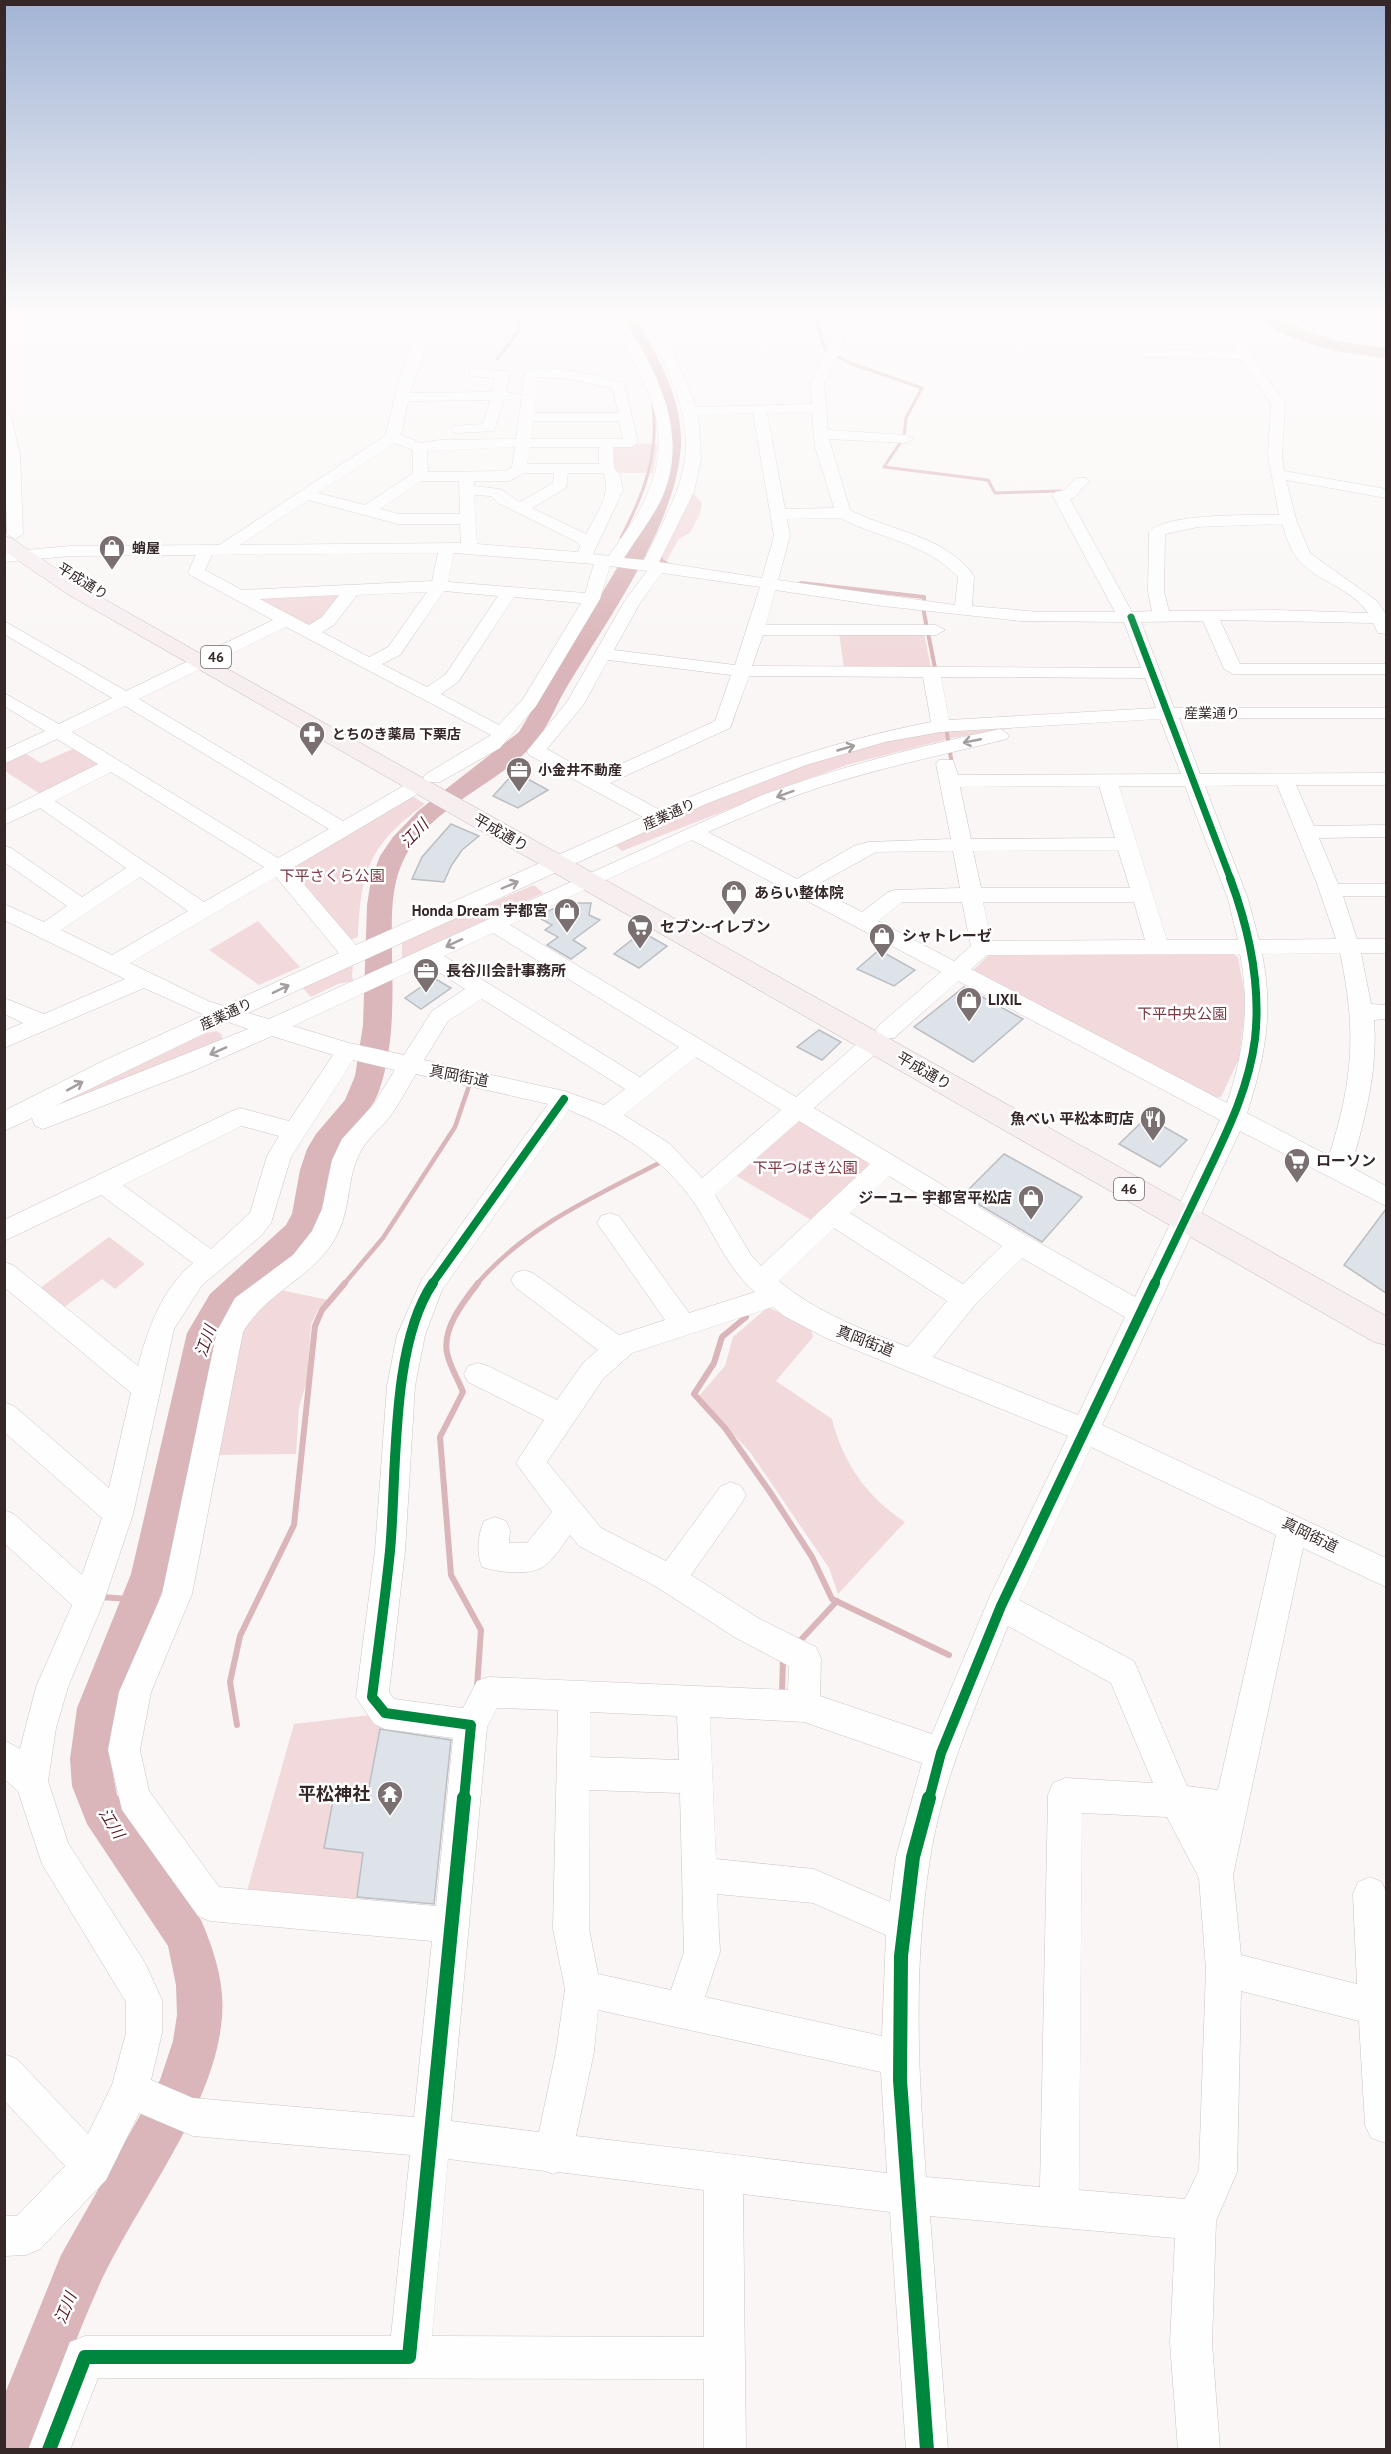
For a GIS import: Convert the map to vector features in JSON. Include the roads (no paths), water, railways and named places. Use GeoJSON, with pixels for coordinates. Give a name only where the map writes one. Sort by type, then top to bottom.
{"type":"FeatureCollection","features":[{"type":"Feature","properties":{"kind":"main road","name":"平成通り"},"geometry":{"type":"LineString","coordinates":[[8,534],[23,555],[76,591],[207,659],[880,1037],[1134,1192],[1189,1210],[1386,1311]]}},
{"type":"Feature","properties":{"kind":"main road","name":"平成通り"},"geometry":{"type":"LineString","coordinates":[[1189,1210],[1386,1332]]}},
{"type":"Feature","properties":{"kind":"street"},"geometry":{"type":"LineString","coordinates":[[5,427],[9,460]]}},
{"type":"Feature","properties":{"kind":"street"},"geometry":{"type":"LineString","coordinates":[[395,427],[393,436],[305,495],[214,550],[196,572],[502,734]]}},
{"type":"Feature","properties":{"kind":"street"},"geometry":{"type":"LineString","coordinates":[[419,477],[427,446],[434,430],[489,427]]}},
{"type":"Feature","properties":{"kind":"street"},"geometry":{"type":"LineString","coordinates":[[519,469],[525,427]]}},
{"type":"Feature","properties":{"kind":"street"},"geometry":{"type":"LineString","coordinates":[[393,436],[427,446],[631,443],[628,427]]}},
{"type":"Feature","properties":{"kind":"street"},"geometry":{"type":"LineString","coordinates":[[114,963],[344,830],[435,786],[493,744],[530,702],[592,599],[612,561],[649,506],[661,478],[662,457],[666,445],[665,427]]}},
{"type":"Feature","properties":{"kind":"street"},"geometry":{"type":"LineString","coordinates":[[659,818],[536,751],[575,704],[651,566],[686,492],[694,458],[692,427]]}},
{"type":"Feature","properties":{"kind":"street"},"geometry":{"type":"LineString","coordinates":[[595,783],[723,724],[756,630],[782,536],[762,427]]}},
{"type":"Feature","properties":{"kind":"street"},"geometry":{"type":"LineString","coordinates":[[820,427],[822,446],[843,513]]}},
{"type":"Feature","properties":{"kind":"street"},"geometry":{"type":"LineString","coordinates":[[1279,427],[1275,453],[1277,474],[1289,519],[1303,554],[1320,570],[1371,604],[1383,619],[1386,635]]}},
{"type":"Feature","properties":{"kind":"street"},"geometry":{"type":"LineString","coordinates":[[821,435],[906,440]]}},
{"type":"Feature","properties":{"kind":"street"},"geometry":{"type":"LineString","coordinates":[[586,552],[615,490],[612,475],[607,468],[606,443]]}},
{"type":"Feature","properties":{"kind":"street"},"geometry":{"type":"LineString","coordinates":[[662,457],[694,458]]}},
{"type":"Feature","properties":{"kind":"street","name":"46"},"geometry":{"type":"LineString","coordinates":[[8,534],[9,460]]}},
{"type":"Feature","properties":{"kind":"street"},"geometry":{"type":"LineString","coordinates":[[466,483],[510,476],[519,469],[607,468]]}},
{"type":"Feature","properties":{"kind":"street"},"geometry":{"type":"LineString","coordinates":[[521,508],[561,485],[561,469]]}},
{"type":"Feature","properties":{"kind":"street"},"geometry":{"type":"LineString","coordinates":[[1277,474],[1386,494]]}},
{"type":"Feature","properties":{"kind":"street"},"geometry":{"type":"LineString","coordinates":[[368,510],[419,477],[466,483],[495,492],[503,500],[581,538],[586,552]]}},
{"type":"Feature","properties":{"kind":"street"},"geometry":{"type":"LineString","coordinates":[[927,2450],[900,2058],[901,1956],[913,1857],[940,1754],[1001,1606],[1234,1117],[1252,1059],[1256,1001],[1252,946],[1238,899],[1153,673],[1129,617],[1060,495],[1069,495],[1081,481]]}},
{"type":"Feature","properties":{"kind":"street"},"geometry":{"type":"LineString","coordinates":[[466,483],[469,548]]}},
{"type":"Feature","properties":{"kind":"street"},"geometry":{"type":"LineString","coordinates":[[305,495],[398,519],[467,519]]}},
{"type":"Feature","properties":{"kind":"street"},"geometry":{"type":"LineString","coordinates":[[779,514],[843,513],[917,539],[958,566],[966,576],[963,610]]}},
{"type":"Feature","properties":{"kind":"street"},"geometry":{"type":"LineString","coordinates":[[1162,617],[1156,592],[1157,532],[1161,528],[1191,523],[1289,519]]}},
{"type":"Feature","properties":{"kind":"street"},"geometry":{"type":"LineString","coordinates":[[370,663],[394,651],[439,586],[447,548]]}},
{"type":"Feature","properties":{"kind":"street"},"geometry":{"type":"LineString","coordinates":[[11,573],[23,555],[214,550],[469,548],[586,552],[612,561],[768,585],[1023,616],[1383,619]]}},
{"type":"Feature","properties":{"kind":"street"},"geometry":{"type":"LineString","coordinates":[[240,595],[439,586],[592,599]]}},
{"type":"Feature","properties":{"kind":"street"},"geometry":{"type":"LineString","coordinates":[[310,632],[328,621],[352,590]]}},
{"type":"Feature","properties":{"kind":"street"},"geometry":{"type":"LineString","coordinates":[[429,694],[452,678],[509,592]]}},
{"type":"Feature","properties":{"kind":"street"},"geometry":{"type":"LineString","coordinates":[[931,606],[936,630],[942,737],[981,948]]}},
{"type":"Feature","properties":{"kind":"street"},"geometry":{"type":"LineString","coordinates":[[1210,616],[1233,669],[1386,669]]}},
{"type":"Feature","properties":{"kind":"street"},"geometry":{"type":"LineString","coordinates":[[4,758],[286,620]]}},
{"type":"Feature","properties":{"kind":"street"},"geometry":{"type":"LineString","coordinates":[[4,626],[344,830]]}},
{"type":"Feature","properties":{"kind":"street"},"geometry":{"type":"LineString","coordinates":[[756,630],[936,630]]}},
{"type":"Feature","properties":{"kind":"street"},"geometry":{"type":"LineString","coordinates":[[603,654],[740,671],[1153,673]]}},
{"type":"Feature","properties":{"kind":"street"},"geometry":{"type":"LineString","coordinates":[[4,698],[278,867],[355,954]]}},
{"type":"Feature","properties":{"kind":"street","name":"産業通り"},"geometry":{"type":"LineString","coordinates":[[4,1122],[111,1067],[399,934],[659,818],[799,761],[882,737],[942,737],[1171,718],[1386,713]]}},
{"type":"Feature","properties":{"kind":"street","name":"産業通り"},"geometry":{"type":"LineString","coordinates":[[1171,718],[1386,723]]}},
{"type":"Feature","properties":{"kind":"street","name":"産業通り"},"geometry":{"type":"LineString","coordinates":[[4,1137],[272,1027],[692,832],[828,778],[942,737]]}},
{"type":"Feature","properties":{"kind":"street"},"geometry":{"type":"LineString","coordinates":[[4,819],[111,765]]}},
{"type":"Feature","properties":{"kind":"street"},"geometry":{"type":"LineString","coordinates":[[1284,779],[1330,890],[1350,946],[1362,1012],[1363,1061],[1352,1122],[1337,1171]]}},
{"type":"Feature","properties":{"kind":"street"},"geometry":{"type":"LineString","coordinates":[[950,781],[1386,779]]}},
{"type":"Feature","properties":{"kind":"street"},"geometry":{"type":"LineString","coordinates":[[1107,780],[1158,946]]}},
{"type":"Feature","properties":{"kind":"street"},"geometry":{"type":"LineString","coordinates":[[42,800],[203,911]]}},
{"type":"Feature","properties":{"kind":"street"},"geometry":{"type":"LineString","coordinates":[[1306,831],[1386,831]]}},
{"type":"Feature","properties":{"kind":"street"},"geometry":{"type":"LineString","coordinates":[[692,832],[1386,1197]]}},
{"type":"Feature","properties":{"kind":"street"},"geometry":{"type":"LineString","coordinates":[[797,888],[861,850],[875,846],[1126,844]]}},
{"type":"Feature","properties":{"kind":"street"},"geometry":{"type":"LineString","coordinates":[[4,852],[82,907]]}},
{"type":"Feature","properties":{"kind":"street"},"geometry":{"type":"LineString","coordinates":[[46,930],[141,868]]}},
{"type":"Feature","properties":{"kind":"street"},"geometry":{"type":"LineString","coordinates":[[1330,890],[1386,890]]}},
{"type":"Feature","properties":{"kind":"street"},"geometry":{"type":"LineString","coordinates":[[863,922],[895,897],[1142,895]]}},
{"type":"Feature","properties":{"kind":"street"},"geometry":{"type":"LineString","coordinates":[[4,911],[200,1006],[351,1052],[279,1156],[262,1216],[233,1245],[210,1262],[175,1303],[161,1329],[118,1514],[89,1601],[52,1687],[40,1728],[31,1781],[54,1852],[132,1976],[144,2000],[144,2033],[130,2090],[92,2166],[26,2235],[4,2236]]}},
{"type":"Feature","properties":{"kind":"street"},"geometry":{"type":"LineString","coordinates":[[494,924],[1020,1244],[1141,1313]]}},
{"type":"Feature","properties":{"kind":"street"},"geometry":{"type":"LineString","coordinates":[[701,1193],[981,948],[1386,946]]}},
{"type":"Feature","properties":{"kind":"street"},"geometry":{"type":"LineString","coordinates":[[427,955],[640,1088]]}},
{"type":"Feature","properties":{"kind":"street"},"geometry":{"type":"LineString","coordinates":[[4,1040],[144,979]]}},
{"type":"Feature","properties":{"kind":"street"},"geometry":{"type":"LineString","coordinates":[[451,1925],[210,1904],[134,1798],[124,1750],[135,1692],[177,1593],[230,1331],[244,1306],[302,1262],[322,1237],[335,1209],[344,1160],[354,1139],[381,1111],[400,1064],[440,1016],[483,988]]}},
{"type":"Feature","properties":{"kind":"street"},"geometry":{"type":"LineString","coordinates":[[4,1005],[44,1023]]}},
{"type":"Feature","properties":{"kind":"street"},"geometry":{"type":"LineString","coordinates":[[1362,1012],[1386,1012]]}},
{"type":"Feature","properties":{"kind":"street"},"geometry":{"type":"LineString","coordinates":[[607,1116],[695,1046]]}},
{"type":"Feature","properties":{"kind":"street","name":"真岡街道"},"geometry":{"type":"LineString","coordinates":[[351,1052],[564,1100],[607,1116],[661,1150],[701,1193],[742,1262],[793,1308],[836,1330],[1084,1430],[1386,1573]]}},
{"type":"Feature","properties":{"kind":"street"},"geometry":{"type":"LineString","coordinates":[[471,1725],[386,1713],[372,1697],[390,1551],[402,1386],[411,1335],[431,1286],[564,1100]]}},
{"type":"Feature","properties":{"kind":"street"},"geometry":{"type":"LineString","coordinates":[[4,1231],[240,1117],[295,1131]]}},
{"type":"Feature","properties":{"kind":"street"},"geometry":{"type":"LineString","coordinates":[[804,1706],[805,1658],[747,1628],[670,1579],[590,1537],[530,1463],[593,1371],[623,1345],[683,1325],[769,1288],[834,1215],[888,1162]]}},
{"type":"Feature","properties":{"kind":"street"},"geometry":{"type":"LineString","coordinates":[[104,1184],[210,1262]]}},
{"type":"Feature","properties":{"kind":"street"},"geometry":{"type":"LineString","coordinates":[[834,1215],[965,1299]]}},
{"type":"Feature","properties":{"kind":"street"},"geometry":{"type":"LineString","coordinates":[[610,1223],[683,1325]]}},
{"type":"Feature","properties":{"kind":"street"},"geometry":{"type":"LineString","coordinates":[[914,1360],[965,1299],[1020,1244]]}},
{"type":"Feature","properties":{"kind":"street"},"geometry":{"type":"LineString","coordinates":[[4,1272],[146,1389]]}},
{"type":"Feature","properties":{"kind":"street"},"geometry":{"type":"LineString","coordinates":[[524,1280],[618,1350]]}},
{"type":"Feature","properties":{"kind":"street"},"geometry":{"type":"LineString","coordinates":[[478,1374],[562,1416]]}},
{"type":"Feature","properties":{"kind":"street"},"geometry":{"type":"LineString","coordinates":[[4,1414],[118,1514]]}},
{"type":"Feature","properties":{"kind":"street"},"geometry":{"type":"LineString","coordinates":[[670,1579],[731,1495]]}},
{"type":"Feature","properties":{"kind":"street"},"geometry":{"type":"LineString","coordinates":[[495,1530],[494,1557],[534,1557],[570,1513]]}},
{"type":"Feature","properties":{"kind":"street"},"geometry":{"type":"LineString","coordinates":[[4,1523],[89,1601]]}},
{"type":"Feature","properties":{"kind":"street"},"geometry":{"type":"LineString","coordinates":[[1199,2450],[1191,2343],[1197,2220],[1218,2172],[1224,1969],[1216,1875],[1293,1527]]}},
{"type":"Feature","properties":{"kind":"street"},"geometry":{"type":"LineString","coordinates":[[1001,1606],[1123,1672],[1177,1801],[1216,1875]]}},
{"type":"Feature","properties":{"kind":"street"},"geometry":{"type":"LineString","coordinates":[[409,2357],[471,1725],[488,1692],[574,1698],[804,1706],[940,1754]]}},
{"type":"Feature","properties":{"kind":"street"},"geometry":{"type":"LineString","coordinates":[[553,2155],[574,2052],[583,1989],[571,1929],[574,1698]]}},
{"type":"Feature","properties":{"kind":"street"},"geometry":{"type":"LineString","coordinates":[[682,2010],[702,1952],[693,1702]]}},
{"type":"Feature","properties":{"kind":"street"},"geometry":{"type":"LineString","coordinates":[[4,1756],[31,1781]]}},
{"type":"Feature","properties":{"kind":"street"},"geometry":{"type":"LineString","coordinates":[[573,1773],[696,1777]]}},
{"type":"Feature","properties":{"kind":"street"},"geometry":{"type":"LineString","coordinates":[[1059,2208],[1065,1795],[1177,1801],[1231,1809]]}},
{"type":"Feature","properties":{"kind":"street"},"geometry":{"type":"LineString","coordinates":[[699,1875],[814,1886],[905,1926]]}},
{"type":"Feature","properties":{"kind":"street"},"geometry":{"type":"LineString","coordinates":[[1370,1894],[1384,2125]]}},
{"type":"Feature","properties":{"kind":"street"},"geometry":{"type":"LineString","coordinates":[[1224,1969],[1377,2007]]}},
{"type":"Feature","properties":{"kind":"street"},"geometry":{"type":"LineString","coordinates":[[583,1989],[900,2058]]}},
{"type":"Feature","properties":{"kind":"street"},"geometry":{"type":"LineString","coordinates":[[4,2072],[92,2166]]}},
{"type":"Feature","properties":{"kind":"street"},"geometry":{"type":"LineString","coordinates":[[130,2090],[193,2117],[430,2138],[553,2155],[910,2196],[1197,2220]]}},
{"type":"Feature","properties":{"kind":"street"},"geometry":{"type":"LineString","coordinates":[[723,2175],[725,2450]]}},
{"type":"Feature","properties":{"kind":"street"},"geometry":{"type":"LineString","coordinates":[[49,2450],[85,2357],[724,2358]]}},
{"type":"Feature","properties":{"kind":"waterway"},"geometry":{"type":"LineString","coordinates":[[640,540],[621,538],[637,506],[648,474],[652,457],[654,427]]}},
{"type":"Feature","properties":{"kind":"waterway","name":"江川"},"geometry":{"type":"LineString","coordinates":[[9,2450],[79,2273],[179,2091],[196,2041],[200,2015],[198,1985],[194,1959],[186,1935],[102,1809],[93,1786],[90,1759],[97,1708],[150,1574],[204,1333],[222,1303],[273,1259],[297,1234],[307,1214],[315,1170],[322,1149],[332,1134],[356,1108],[364,1092],[376,1042],[381,892],[393,856],[413,829],[456,793],[514,750],[536,724],[553,691],[627,568],[645,532],[669,466],[671,427]]}},
{"type":"Feature","properties":{"kind":"waterway"},"geometry":{"type":"LineString","coordinates":[[905,427],[904,437],[884,467],[988,480],[995,493],[1061,491],[1064,496]]}},
{"type":"Feature","properties":{"kind":"waterway"},"geometry":{"type":"LineString","coordinates":[[633,554],[661,558],[660,560]]}},
{"type":"Feature","properties":{"kind":"waterway"},"geometry":{"type":"LineString","coordinates":[[660,560],[667,564]]}},
{"type":"Feature","properties":{"kind":"waterway"},"geometry":{"type":"LineString","coordinates":[[801,583],[924,597],[924,613],[936,673]]}},
{"type":"Feature","properties":{"kind":"waterway"},"geometry":{"type":"LineString","coordinates":[[946,727],[952,765]]}},
{"type":"Feature","properties":{"kind":"waterway"},"geometry":{"type":"LineString","coordinates":[[344,1284],[383,1238],[455,1127],[469,1086]]}},
{"type":"Feature","properties":{"kind":"waterway"},"geometry":{"type":"LineString","coordinates":[[477,1284],[496,1264],[539,1229],[661,1162]]}},
{"type":"Feature","properties":{"kind":"waterway"},"geometry":{"type":"LineString","coordinates":[[237,1725],[230,1682],[240,1636],[294,1525],[315,1326],[322,1310],[345,1283]]}},
{"type":"Feature","properties":{"kind":"waterway"},"geometry":{"type":"LineString","coordinates":[[477,1687],[481,1630],[451,1575],[440,1437],[463,1392],[448,1358],[446,1344],[448,1334],[455,1315],[478,1283]]}},
{"type":"Feature","properties":{"kind":"waterway"},"geometry":{"type":"LineString","coordinates":[[746,1317],[722,1337],[714,1363],[694,1394],[725,1428],[770,1492],[812,1557],[832,1599],[837,1601]]}},
{"type":"Feature","properties":{"kind":"waterway"},"geometry":{"type":"LineString","coordinates":[[102,1597],[140,1600]]}},
{"type":"Feature","properties":{"kind":"waterway"},"geometry":{"type":"LineString","coordinates":[[798,1643],[837,1601]]}},
{"type":"Feature","properties":{"kind":"waterway"},"geometry":{"type":"LineString","coordinates":[[837,1601],[949,1655]]}},
{"type":"Feature","properties":{"kind":"waterway"},"geometry":{"type":"LineString","coordinates":[[782,1693],[783,1659]]}},
{"type":"Feature","properties":{"kind":"place","name":"蛸屋"},"geometry":{"type":"Point","coordinates":[112,571]}},
{"type":"Feature","properties":{"kind":"place","name":"とちのき薬局 下栗店"},"geometry":{"type":"Point","coordinates":[312,757]}},
{"type":"Feature","properties":{"kind":"place","name":"小金井不動産"},"geometry":{"type":"Point","coordinates":[519,793]}},
{"type":"Feature","properties":{"kind":"place","name":"あらい整体院"},"geometry":{"type":"Point","coordinates":[734,916]}},
{"type":"Feature","properties":{"kind":"place","name":"Honda Dream 宇都宮"},"geometry":{"type":"Point","coordinates":[567,934]}},
{"type":"Feature","properties":{"kind":"place","name":"セブン-イレブン"},"geometry":{"type":"Point","coordinates":[640,950]}},
{"type":"Feature","properties":{"kind":"place","name":"シャトレーゼ"},"geometry":{"type":"Point","coordinates":[882,959]}},
{"type":"Feature","properties":{"kind":"place","name":"長谷川会計事務所"},"geometry":{"type":"Point","coordinates":[426,994]}},
{"type":"Feature","properties":{"kind":"place","name":"LIXIL"},"geometry":{"type":"Point","coordinates":[969,1023]}},
{"type":"Feature","properties":{"kind":"place","name":"魚べい 平松本町店"},"geometry":{"type":"Point","coordinates":[1153,1142]}},
{"type":"Feature","properties":{"kind":"place","name":"ローソン"},"geometry":{"type":"Point","coordinates":[1297,1184]}},
{"type":"Feature","properties":{"kind":"place","name":"ジーユー 宇都宮平松店"},"geometry":{"type":"Point","coordinates":[1031,1221]}},
{"type":"Feature","properties":{"kind":"place","name":"平松神社"},"geometry":{"type":"Point","coordinates":[390,1817]}},
{"type":"Feature","properties":{"kind":"park label","name":"下平さくら公園"},"geometry":{"type":"Point","coordinates":[332,876]}},
{"type":"Feature","properties":{"kind":"park label","name":"下平中央公園"},"geometry":{"type":"Point","coordinates":[1182,1014]}},
{"type":"Feature","properties":{"kind":"park label","name":"下平つばき公園"},"geometry":{"type":"Point","coordinates":[805,1168]}}]}
